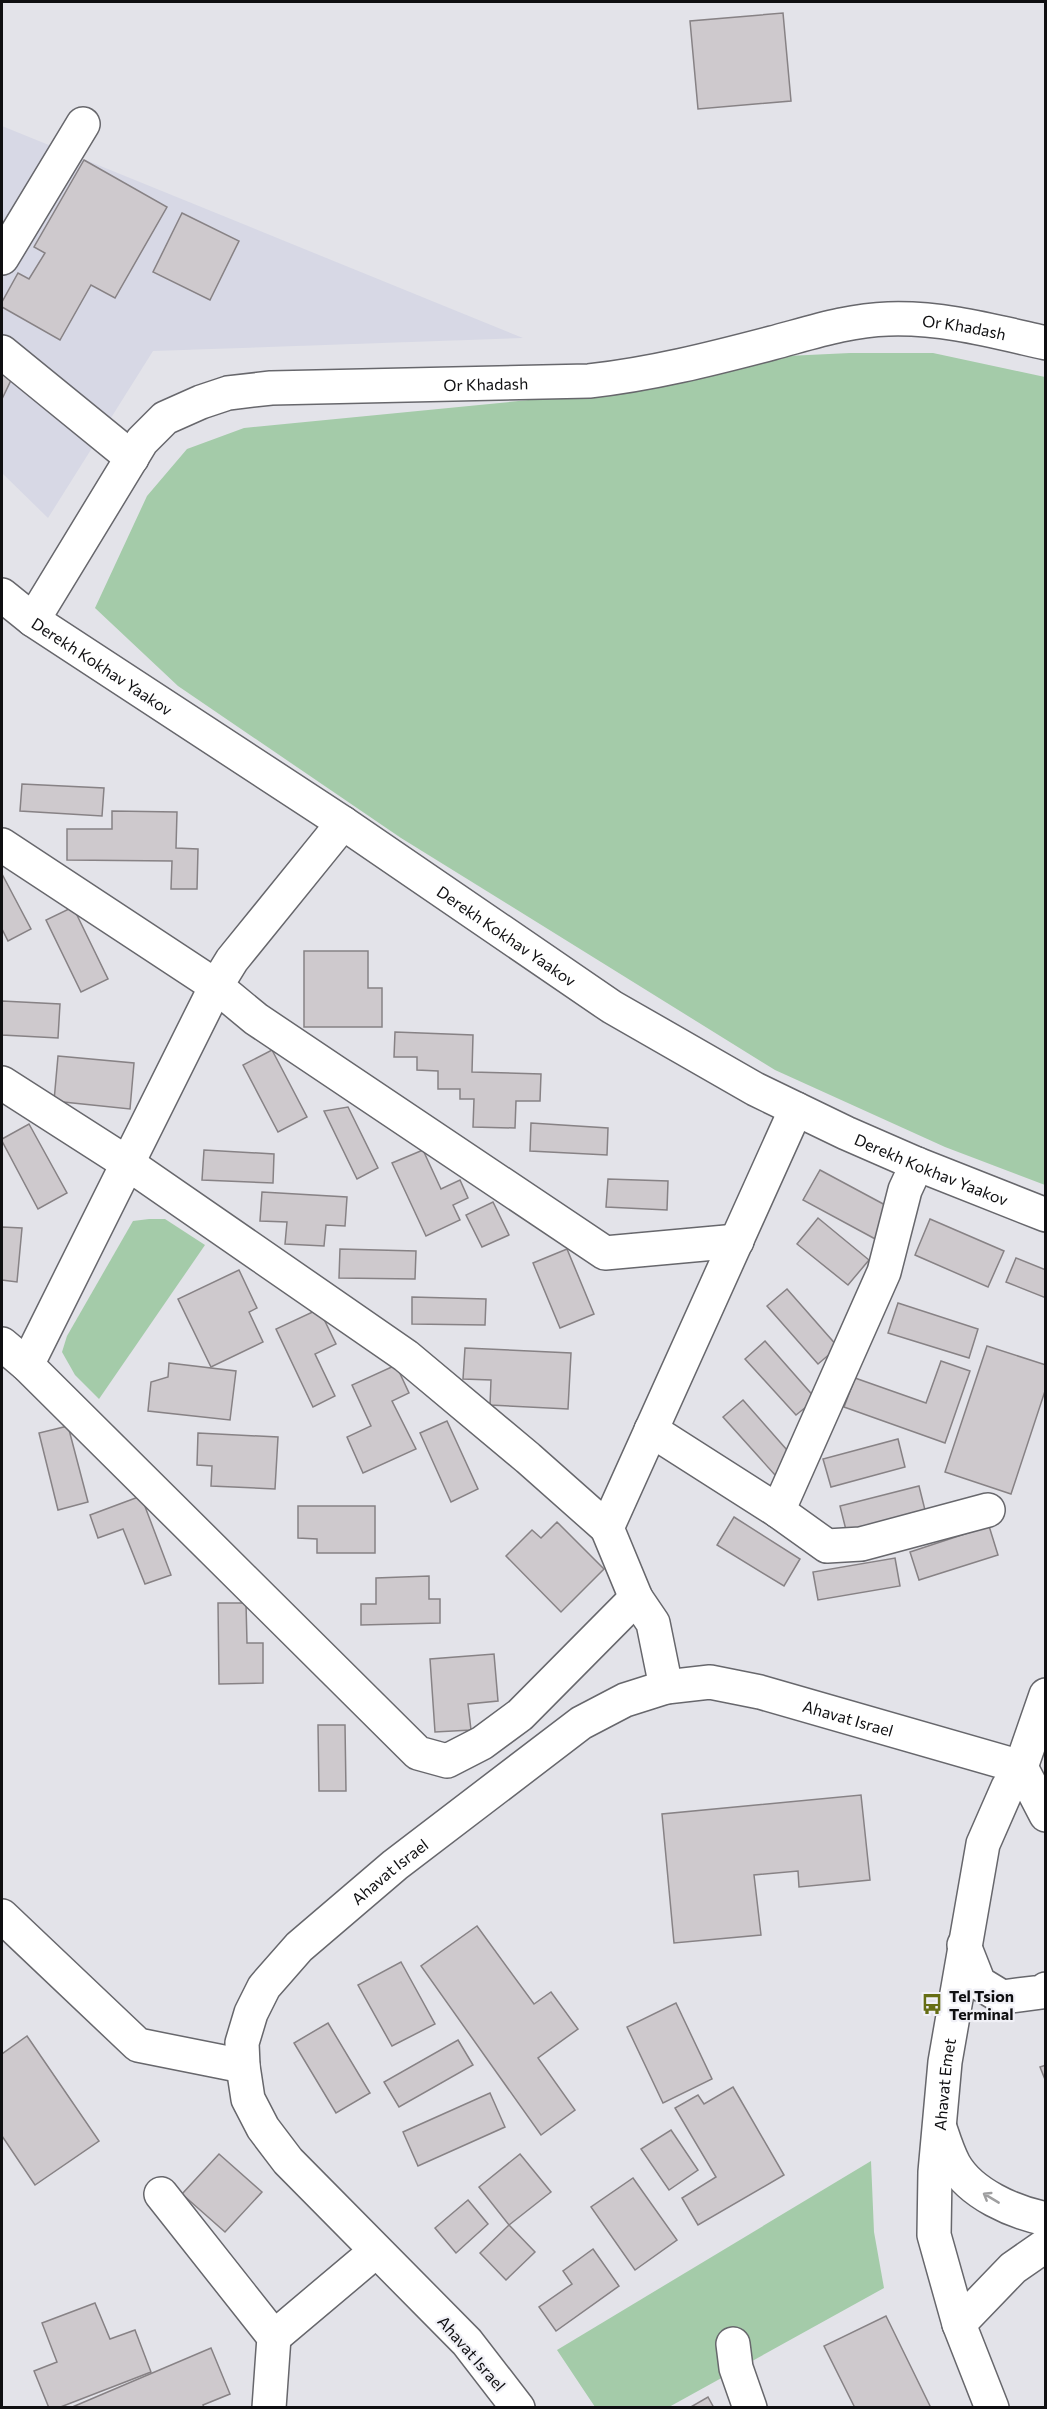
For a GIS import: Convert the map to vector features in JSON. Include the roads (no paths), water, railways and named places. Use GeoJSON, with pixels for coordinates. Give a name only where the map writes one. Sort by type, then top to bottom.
{"type":"FeatureCollection","features":[{"type":"Feature","properties":{"kind":"street"},"geometry":{"type":"LineString","coordinates":[[2,258],[83,124]]}},
{"type":"Feature","properties":{"kind":"street","name":"Or Khadash"},"geometry":{"type":"LineString","coordinates":[[33,620],[142,441],[165,418],[228,393],[271,388],[589,381],[682,367],[835,327],[886,319],[935,320],[1046,343]]}},
{"type":"Feature","properties":{"kind":"street"},"geometry":{"type":"LineString","coordinates":[[2,352],[132,458]]}},
{"type":"Feature","properties":{"kind":"street","name":"Derekh Kokhav Yaakov"},"geometry":{"type":"LineString","coordinates":[[2,595],[33,620],[343,823],[612,1007],[755,1089],[796,1109],[917,1164],[1046,1215]]}},
{"type":"Feature","properties":{"kind":"street"},"geometry":{"type":"LineString","coordinates":[[27,1365],[216,986],[232,960],[343,823]]}},
{"type":"Feature","properties":{"kind":"street"},"geometry":{"type":"LineString","coordinates":[[2,845],[216,986],[256,1019],[605,1253],[737,1241]]}},
{"type":"Feature","properties":{"kind":"street"},"geometry":{"type":"LineString","coordinates":[[2,1083],[127,1163],[406,1356],[528,1458],[607,1528],[636,1598],[653,1623],[666,1687]]}},
{"type":"Feature","properties":{"kind":"street"},"geometry":{"type":"LineString","coordinates":[[607,1528],[796,1109]]}},
{"type":"Feature","properties":{"kind":"street"},"geometry":{"type":"LineString","coordinates":[[778,1511],[884,1272],[905,1190],[917,1164]]}},
{"type":"Feature","properties":{"kind":"street"},"geometry":{"type":"LineString","coordinates":[[2,1344],[27,1365],[418,1753],[447,1761],[482,1743],[520,1715],[636,1598]]}},
{"type":"Feature","properties":{"kind":"street"},"geometry":{"type":"LineString","coordinates":[[651,1430],[778,1511],[827,1546],[861,1544],[988,1510]]}},
{"type":"Feature","properties":{"kind":"street","name":"Ahavat Israel"},"geometry":{"type":"LineString","coordinates":[[518,2408],[467,2342],[288,2161],[263,2128],[248,2099],[242,2043],[251,2013],[264,1987],[299,1947],[404,1858],[581,1724],[625,1700],[666,1687],[710,1682],[760,1692],[1021,1767]]}},
{"type":"Feature","properties":{"kind":"street","name":"Ahavat Emet"},"geometry":{"type":"LineString","coordinates":[[992,2408],[959,2324],[934,2235],[939,2126],[945,2062],[983,1844],[1008,1787],[1021,1767],[1046,1695]]}},
{"type":"Feature","properties":{"kind":"street"},"geometry":{"type":"LineString","coordinates":[[1021,1767],[1046,1815]]}},
{"type":"Feature","properties":{"kind":"street"},"geometry":{"type":"LineString","coordinates":[[2,1916],[138,2045],[243,2066]]}},
{"type":"Feature","properties":{"kind":"street"},"geometry":{"type":"LineString","coordinates":[[964,1945],[979,1983],[1002,1997],[1042,1992],[1046,1989]]}},
{"type":"Feature","properties":{"kind":"street"},"geometry":{"type":"LineString","coordinates":[[939,2126],[954,2165],[979,2191],[1008,2208],[1046,2219]]}},
{"type":"Feature","properties":{"kind":"street"},"geometry":{"type":"LineString","coordinates":[[161,2194],[274,2337],[269,2408]]}},
{"type":"Feature","properties":{"kind":"street"},"geometry":{"type":"LineString","coordinates":[[959,2324],[1014,2268],[1046,2245]]}},
{"type":"Feature","properties":{"kind":"street"},"geometry":{"type":"LineString","coordinates":[[274,2337],[376,2251]]}},
{"type":"Feature","properties":{"kind":"street"},"geometry":{"type":"LineString","coordinates":[[733,2344],[736,2368],[750,2408]]}},
{"type":"Feature","properties":{"kind":"place","name":"Tel Tsion Terminal"},"geometry":{"type":"Point","coordinates":[932,2004]}}]}
